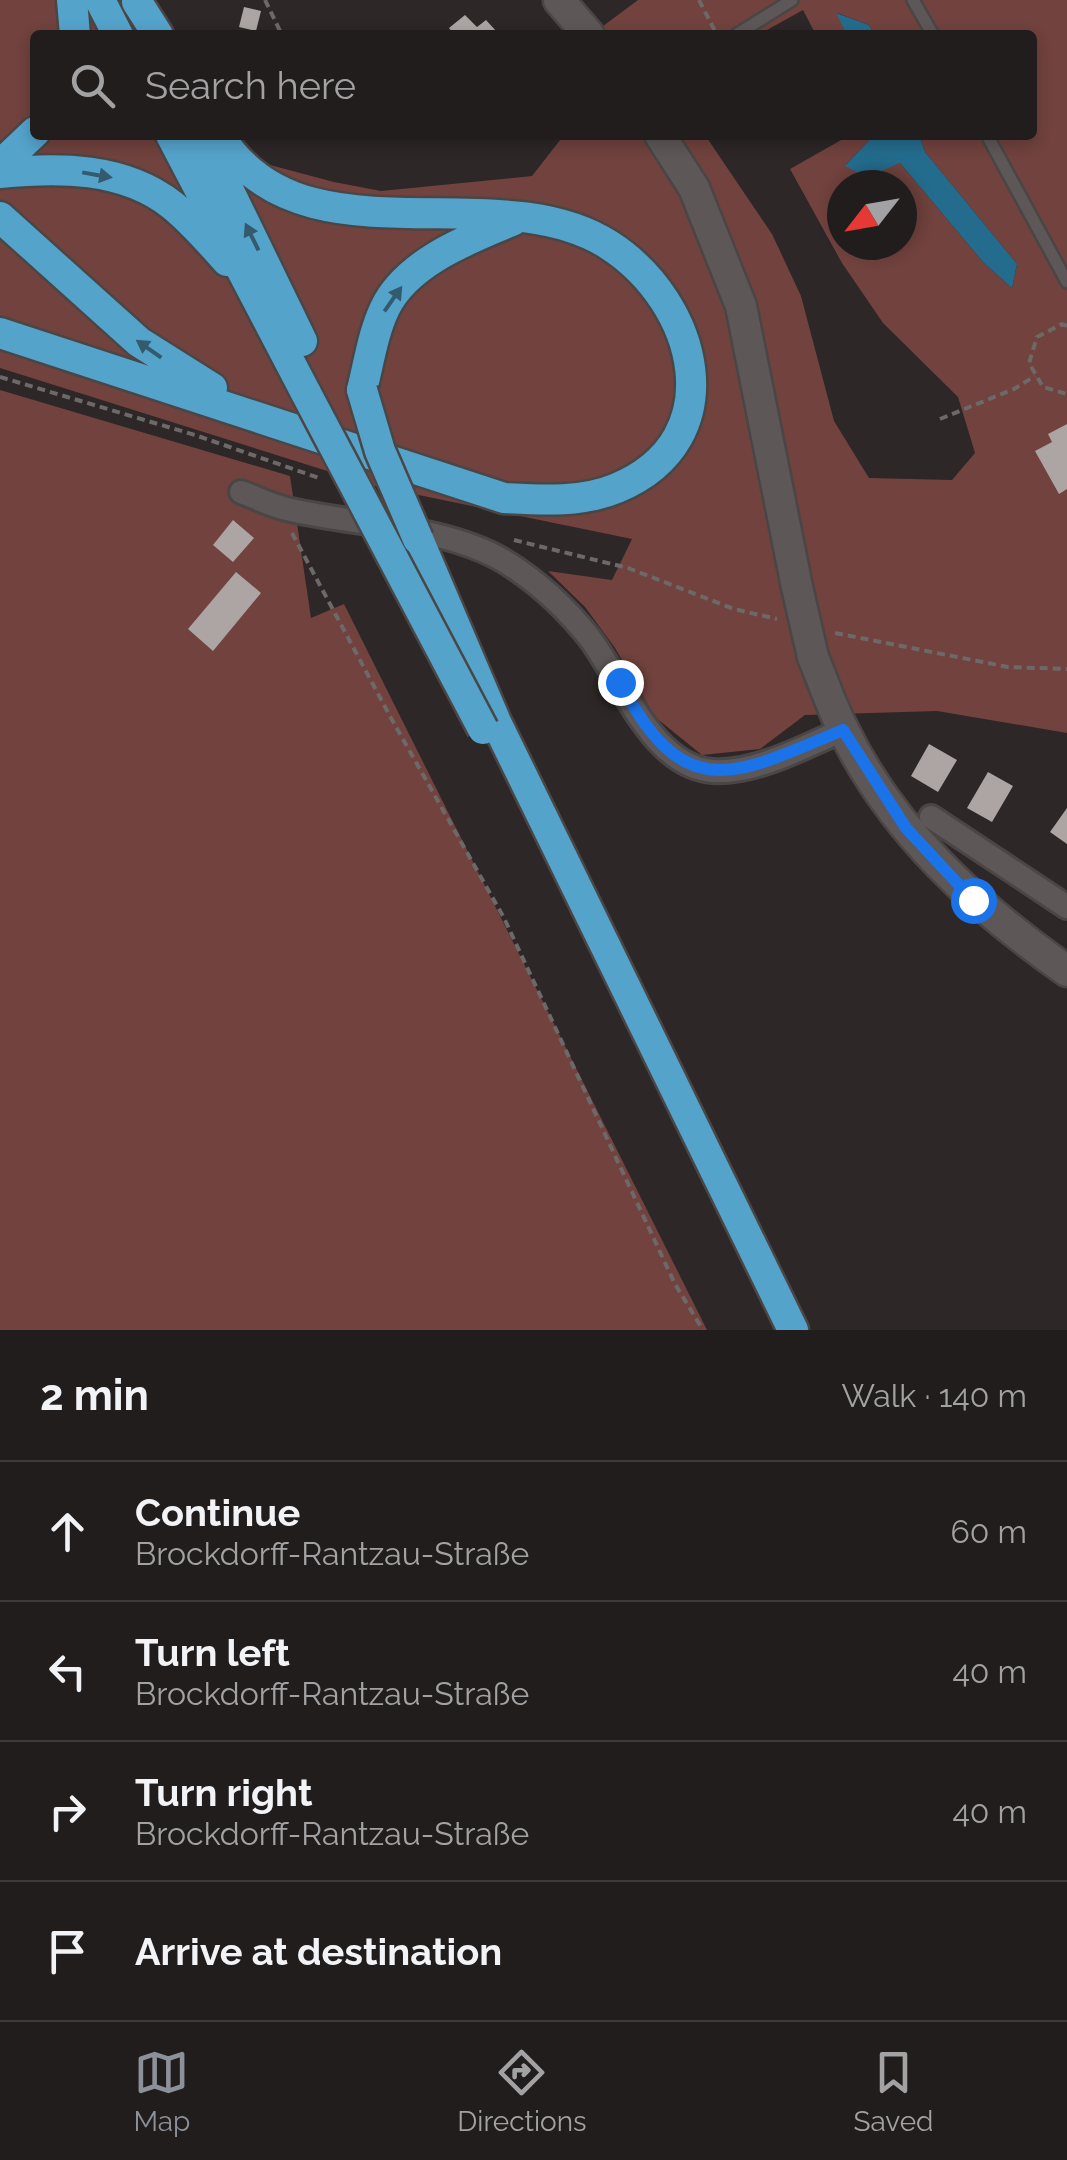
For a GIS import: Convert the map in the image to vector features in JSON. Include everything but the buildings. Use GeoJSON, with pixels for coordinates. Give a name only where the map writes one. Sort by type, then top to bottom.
{"type":"FeatureCollection","features":[{"type":"Feature","properties":{"kind":"highway"},"geometry":{"type":"LineString","coordinates":[[72,0],[75,30]]}},
{"type":"Feature","properties":{"kind":"highway"},"geometry":{"type":"LineString","coordinates":[[100,0],[115,30]]}},
{"type":"Feature","properties":{"kind":"highway"},"geometry":{"type":"LineString","coordinates":[[137,1],[153,30]]}},
{"type":"Feature","properties":{"kind":"highway"},"geometry":{"type":"LineString","coordinates":[[0,165],[30,137]]}},
{"type":"Feature","properties":{"kind":"highway"},"geometry":{"type":"LineString","coordinates":[[174,140],[250,284],[316,392]]}},
{"type":"Feature","properties":{"kind":"highway"},"geometry":{"type":"LineString","coordinates":[[204,140],[316,392],[490,725],[793,1330]]}},
{"type":"Feature","properties":{"kind":"highway"},"geometry":{"type":"LineString","coordinates":[[0,333],[504,498],[583,497],[616,488],[645,472],[668,450],[686,418],[692,386],[688,349],[675,316],[649,275],[606,243],[566,227],[522,218],[396,212],[305,201],[248,169],[223,140]]}},
{"type":"Feature","properties":{"kind":"highway"},"geometry":{"type":"LineString","coordinates":[[0,173],[91,172],[134,183],[172,204],[250,284]]}},
{"type":"Feature","properties":{"kind":"highway"},"geometry":{"type":"LineString","coordinates":[[0,217],[138,342],[262,417]]}},
{"type":"Feature","properties":{"kind":"highway"},"geometry":{"type":"LineString","coordinates":[[522,218],[472,238],[408,278],[387,304],[375,333],[362,390],[380,451],[490,725],[782,1330]]}},
{"type":"Feature","properties":{"kind":"street"},"geometry":{"type":"LineString","coordinates":[[559,0],[585,30]]}},
{"type":"Feature","properties":{"kind":"street"},"geometry":{"type":"LineString","coordinates":[[663,140],[694,188],[741,306],[797,587],[843,730],[906,828],[973,900],[1067,971]]}},
{"type":"Feature","properties":{"kind":"street"},"geometry":{"type":"LineString","coordinates":[[241,492],[286,510],[444,538],[502,560],[558,600],[620,682],[639,718],[682,762],[714,771],[764,763],[843,730]]}},
{"type":"Feature","properties":{"kind":"street"},"geometry":{"type":"LineString","coordinates":[[931,816],[1067,907]]}},
{"type":"Feature","properties":{"kind":"street"},"geometry":{"type":"LineString","coordinates":[[973,900],[1002,864]]}},
{"type":"Feature","properties":{"kind":"lane"},"geometry":{"type":"LineString","coordinates":[[744,30],[792,0]]}},
{"type":"Feature","properties":{"kind":"lane"},"geometry":{"type":"LineString","coordinates":[[913,0],[930,30]]}},
{"type":"Feature","properties":{"kind":"lane"},"geometry":{"type":"LineString","coordinates":[[989,140],[1067,282]]}},
{"type":"Feature","properties":{"kind":"path"},"geometry":{"type":"LineString","coordinates":[[265,0],[280,30]]}},
{"type":"Feature","properties":{"kind":"path"},"geometry":{"type":"LineString","coordinates":[[699,0],[714,30]]}},
{"type":"Feature","properties":{"kind":"path"},"geometry":{"type":"LineString","coordinates":[[1067,326],[1062,324],[1037,338],[1029,363],[1043,387],[1067,394]]}},
{"type":"Feature","properties":{"kind":"path"},"geometry":{"type":"LineString","coordinates":[[940,419],[990,400],[1036,376]]}},
{"type":"Feature","properties":{"kind":"path"},"geometry":{"type":"LineString","coordinates":[[0,377],[195,435],[334,484]]}},
{"type":"Feature","properties":{"kind":"path"},"geometry":{"type":"LineString","coordinates":[[286,510],[295,543],[504,918],[675,1284],[703,1330]]}},
{"type":"Feature","properties":{"kind":"path"},"geometry":{"type":"LineString","coordinates":[[502,536],[628,568],[734,610],[787,622]]}},
{"type":"Feature","properties":{"kind":"path"},"geometry":{"type":"LineString","coordinates":[[818,643],[1008,667],[1067,669]]}},
{"type":"Feature","properties":{"kind":"shaded area"},"geometry":{"type":"Polygon","coordinates":[[[0,0],[124,0],[139,30],[30,30],[30,140],[195,140],[198,146],[381,191],[532,176],[560,140],[708,140],[772,234],[801,296],[834,421],[869,478],[952,480],[975,453],[958,397],[883,323],[840,260],[917,260],[917,183],[984,263],[1012,288],[1017,264],[925,152],[921,140],[1037,140],[1037,30],[872,30],[869,25],[837,13],[845,30],[813,30],[803,10],[767,30],[598,30],[638,0],[1067,0],[1067,733],[937,711],[805,715],[760,749],[702,755],[655,717],[615,648],[585,607],[548,571],[612,580],[632,539],[375,486],[0,368],[0,0]]]}},
{"type":"Feature","properties":{"kind":"shaded area"},"geometry":{"type":"Polygon","coordinates":[[[841,140],[869,140],[846,165],[900,163],[906,170],[827,170],[827,236],[790,169],[841,140]]]}},
{"type":"Feature","properties":{"kind":"shaded area"},"geometry":{"type":"Polygon","coordinates":[[[0,390],[290,476],[311,618],[344,604],[707,1330],[0,1330],[0,390]]]}},
{"type":"Feature","properties":{"kind":"water"},"geometry":{"type":"Polygon","coordinates":[[[836,13],[869,25],[872,30],[844,30],[836,13]]]}},
{"type":"Feature","properties":{"kind":"water"},"geometry":{"type":"Polygon","coordinates":[[[869,140],[921,140],[925,152],[1017,264],[1012,288],[984,263],[917,183],[917,170],[906,170],[900,163],[884,170],[853,170],[845,166],[869,140]]]}},
{"type":"Feature","properties":{"kind":"route"},"geometry":{"type":"LineString","coordinates":[[620,682],[639,718],[663,746],[682,762],[714,771],[764,763],[843,730],[906,828],[973,900]]}}]}
